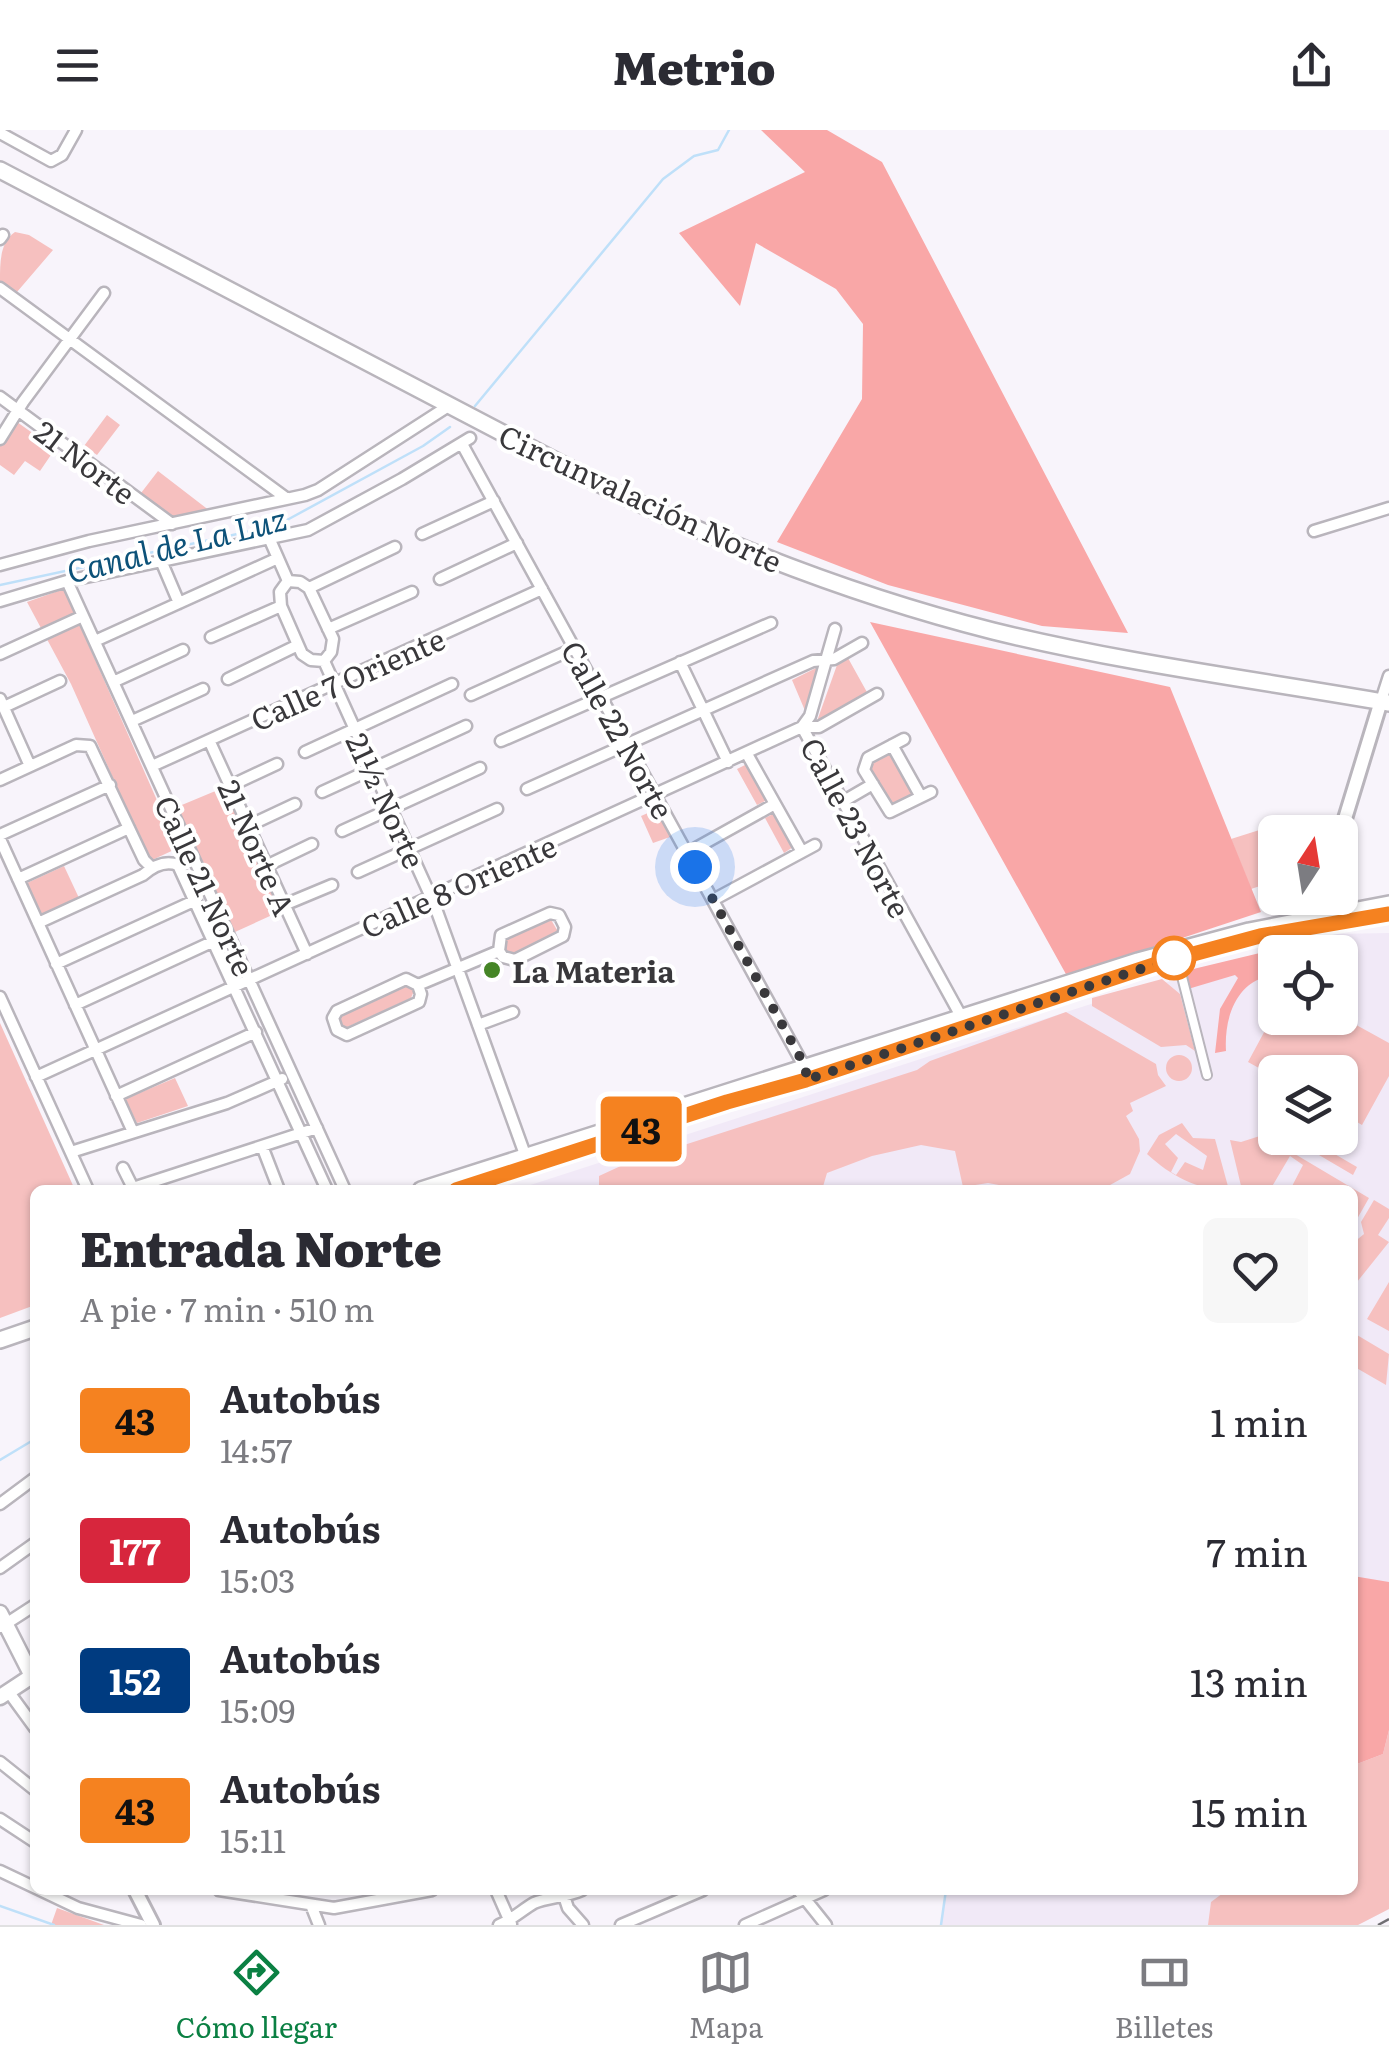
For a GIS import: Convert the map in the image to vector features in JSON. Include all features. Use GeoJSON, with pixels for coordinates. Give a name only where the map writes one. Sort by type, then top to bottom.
{"type":"FeatureCollection","features":[{"type":"Feature","properties":{"kind":"main road","name":"Circunvalación Norte"},"geometry":{"type":"LineString","coordinates":[[0,170],[672,519],[856,591],[1046,643],[1385,702]]}},
{"type":"Feature","properties":{"kind":"main road"},"geometry":{"type":"LineString","coordinates":[[806,1074],[962,1018],[1192,945],[1389,904]]}},
{"type":"Feature","properties":{"kind":"main road"},"geometry":{"type":"LineString","coordinates":[[439,1185],[1177,957],[1260,936],[1389,914]]}},
{"type":"Feature","properties":{"kind":"main road"},"geometry":{"type":"LineString","coordinates":[[468,1185],[527,1161]]}},
{"type":"Feature","properties":{"kind":"main road"},"geometry":{"type":"LineString","coordinates":[[0,1328],[30,1319]]}},
{"type":"Feature","properties":{"kind":"main road"},"geometry":{"type":"LineString","coordinates":[[0,1340],[30,1330]]}},
{"type":"Feature","properties":{"kind":"main road"},"geometry":{"type":"LineString","coordinates":[[2,1622],[30,1670]]}},
{"type":"Feature","properties":{"kind":"main road"},"geometry":{"type":"LineString","coordinates":[[4,1694],[30,1679]]}},
{"type":"Feature","properties":{"kind":"street"},"geometry":{"type":"LineString","coordinates":[[15,142],[21,130]]}},
{"type":"Feature","properties":{"kind":"street"},"geometry":{"type":"LineString","coordinates":[[0,133],[54,161],[62,155],[76,130]]}},
{"type":"Feature","properties":{"kind":"street"},"geometry":{"type":"LineString","coordinates":[[0,288],[286,498]]}},
{"type":"Feature","properties":{"kind":"street"},"geometry":{"type":"LineString","coordinates":[[0,439],[104,293]]}},
{"type":"Feature","properties":{"kind":"street","name":"21 Norte"},"geometry":{"type":"LineString","coordinates":[[0,397],[172,524]]}},
{"type":"Feature","properties":{"kind":"street"},"geometry":{"type":"LineString","coordinates":[[0,565],[318,490],[450,405]]}},
{"type":"Feature","properties":{"kind":"street","name":"Calle 22 Norte"},"geometry":{"type":"LineString","coordinates":[[270,540],[319,526],[466,441],[494,501],[806,1074]]}},
{"type":"Feature","properties":{"kind":"street"},"geometry":{"type":"LineString","coordinates":[[422,534],[494,501]]}},
{"type":"Feature","properties":{"kind":"street"},"geometry":{"type":"LineString","coordinates":[[1314,531],[1389,508]]}},
{"type":"Feature","properties":{"kind":"street"},"geometry":{"type":"LineString","coordinates":[[0,601],[68,581],[270,540],[288,581]]}},
{"type":"Feature","properties":{"kind":"street"},"geometry":{"type":"LineString","coordinates":[[440,578],[517,543]]}},
{"type":"Feature","properties":{"kind":"street"},"geometry":{"type":"LineString","coordinates":[[309,588],[394,546]]}},
{"type":"Feature","properties":{"kind":"street"},"geometry":{"type":"LineString","coordinates":[[95,641],[278,558]]}},
{"type":"Feature","properties":{"kind":"street"},"geometry":{"type":"LineString","coordinates":[[162,563],[179,603]]}},
{"type":"Feature","properties":{"kind":"street","name":"Calle 21 Norte"},"geometry":{"type":"LineString","coordinates":[[68,581],[343,1185]]}},
{"type":"Feature","properties":{"kind":"street"},"geometry":{"type":"LineString","coordinates":[[288,581],[309,588],[328,629],[333,648],[324,661],[308,659],[298,645],[281,606],[280,592],[288,581]]}},
{"type":"Feature","properties":{"kind":"street","name":"Calle 7 Oriente"},"geometry":{"type":"LineString","coordinates":[[152,766],[542,589]]}},
{"type":"Feature","properties":{"kind":"street"},"geometry":{"type":"LineString","coordinates":[[328,629],[412,592]]}},
{"type":"Feature","properties":{"kind":"street"},"geometry":{"type":"LineString","coordinates":[[212,637],[281,606]]}},
{"type":"Feature","properties":{"kind":"street"},"geometry":{"type":"LineString","coordinates":[[0,654],[83,616]]}},
{"type":"Feature","properties":{"kind":"street"},"geometry":{"type":"LineString","coordinates":[[501,741],[770,623]]}},
{"type":"Feature","properties":{"kind":"street","name":"Calle 23 Norte"},"geometry":{"type":"LineString","coordinates":[[834,628],[810,716],[802,727],[962,1018]]}},
{"type":"Feature","properties":{"kind":"street"},"geometry":{"type":"LineString","coordinates":[[527,789],[813,661],[838,657],[862,643]]}},
{"type":"Feature","properties":{"kind":"street"},"geometry":{"type":"LineString","coordinates":[[228,678],[298,645]]}},
{"type":"Feature","properties":{"kind":"street"},"geometry":{"type":"LineString","coordinates":[[471,694],[574,648]]}},
{"type":"Feature","properties":{"kind":"street"},"geometry":{"type":"LineString","coordinates":[[114,682],[183,650]]}},
{"type":"Feature","properties":{"kind":"street","name":"21½ Norte"},"geometry":{"type":"LineString","coordinates":[[324,661],[432,897],[527,1161]]}},
{"type":"Feature","properties":{"kind":"street"},"geometry":{"type":"LineString","coordinates":[[680,662],[728,762]]}},
{"type":"Feature","properties":{"kind":"street"},"geometry":{"type":"LineString","coordinates":[[1347,815],[1385,702],[1389,676]]}},
{"type":"Feature","properties":{"kind":"street"},"geometry":{"type":"LineString","coordinates":[[30,766],[6,726],[2,703],[60,680]]}},
{"type":"Feature","properties":{"kind":"street"},"geometry":{"type":"LineString","coordinates":[[305,752],[452,684]]}},
{"type":"Feature","properties":{"kind":"street"},"geometry":{"type":"LineString","coordinates":[[132,722],[203,689]]}},
{"type":"Feature","properties":{"kind":"street","name":"Calle 8 Oriente"},"geometry":{"type":"LineString","coordinates":[[36,1077],[802,727],[819,726],[877,694]]}},
{"type":"Feature","properties":{"kind":"street"},"geometry":{"type":"LineString","coordinates":[[322,792],[466,726]]}},
{"type":"Feature","properties":{"kind":"street"},"geometry":{"type":"LineString","coordinates":[[892,746],[926,794],[890,812],[864,770],[865,760],[904,739]]}},
{"type":"Feature","properties":{"kind":"street","name":"21 Norte A"},"geometry":{"type":"LineString","coordinates":[[209,740],[306,954]]}},
{"type":"Feature","properties":{"kind":"street"},"geometry":{"type":"LineString","coordinates":[[0,780],[76,744],[87,744],[95,752],[151,867],[143,875],[38,923]]}},
{"type":"Feature","properties":{"kind":"street"},"geometry":{"type":"LineString","coordinates":[[747,754],[802,852]]}},
{"type":"Feature","properties":{"kind":"street"},"geometry":{"type":"LineString","coordinates":[[230,786],[277,764]]}},
{"type":"Feature","properties":{"kind":"street"},"geometry":{"type":"LineString","coordinates":[[342,831],[480,768]]}},
{"type":"Feature","properties":{"kind":"street"},"geometry":{"type":"LineString","coordinates":[[842,802],[872,784]]}},
{"type":"Feature","properties":{"kind":"street"},"geometry":{"type":"LineString","coordinates":[[110,785],[0,837],[133,1132]]}},
{"type":"Feature","properties":{"kind":"street"},"geometry":{"type":"LineString","coordinates":[[248,826],[296,804]]}},
{"type":"Feature","properties":{"kind":"street"},"geometry":{"type":"LineString","coordinates":[[687,853],[775,804]]}},
{"type":"Feature","properties":{"kind":"street"},"geometry":{"type":"LineString","coordinates":[[358,872],[497,809]]}},
{"type":"Feature","properties":{"kind":"street"},"geometry":{"type":"LineString","coordinates":[[18,879],[130,828]]}},
{"type":"Feature","properties":{"kind":"street"},"geometry":{"type":"LineString","coordinates":[[266,866],[312,844]]}},
{"type":"Feature","properties":{"kind":"street"},"geometry":{"type":"LineString","coordinates":[[714,900],[815,845]]}},
{"type":"Feature","properties":{"kind":"street","name":"Calle 21 Norte"},"geometry":{"type":"LineString","coordinates":[[151,867],[174,863],[182,870],[325,1185]]}},
{"type":"Feature","properties":{"kind":"street"},"geometry":{"type":"LineString","coordinates":[[284,905],[332,885]]}},
{"type":"Feature","properties":{"kind":"street"},"geometry":{"type":"LineString","coordinates":[[56,964],[196,900]]}},
{"type":"Feature","properties":{"kind":"street"},"geometry":{"type":"LineString","coordinates":[[550,913],[559,915],[565,927],[564,936],[515,960],[502,957],[499,951],[501,936],[550,913]]}},
{"type":"Feature","properties":{"kind":"street"},"geometry":{"type":"LineString","coordinates":[[75,1004],[214,941]]}},
{"type":"Feature","properties":{"kind":"street"},"geometry":{"type":"LineString","coordinates":[[418,985],[499,951]]}},
{"type":"Feature","properties":{"kind":"street"},"geometry":{"type":"LineString","coordinates":[[1177,957],[1207,1075]]}},
{"type":"Feature","properties":{"kind":"street"},"geometry":{"type":"LineString","coordinates":[[406,979],[418,985],[418,1002],[348,1035],[337,1030],[333,1018],[337,1011],[406,979]]}},
{"type":"Feature","properties":{"kind":"street"},"geometry":{"type":"LineString","coordinates":[[0,997],[86,1185]]}},
{"type":"Feature","properties":{"kind":"street"},"geometry":{"type":"LineString","coordinates":[[478,1025],[513,1012]]}},
{"type":"Feature","properties":{"kind":"street"},"geometry":{"type":"LineString","coordinates":[[116,1096],[256,1032]]}},
{"type":"Feature","properties":{"kind":"street"},"geometry":{"type":"LineString","coordinates":[[70,1152],[227,1103],[292,1074]]}},
{"type":"Feature","properties":{"kind":"street"},"geometry":{"type":"LineString","coordinates":[[145,1185],[317,1128]]}},
{"type":"Feature","properties":{"kind":"street"},"geometry":{"type":"LineString","coordinates":[[262,1146],[274,1185]]}},
{"type":"Feature","properties":{"kind":"street"},"geometry":{"type":"LineString","coordinates":[[123,1168],[131,1185]]}},
{"type":"Feature","properties":{"kind":"street"},"geometry":{"type":"LineString","coordinates":[[0,1504],[30,1482]]}},
{"type":"Feature","properties":{"kind":"street"},"geometry":{"type":"LineString","coordinates":[[0,1568],[30,1547]]}},
{"type":"Feature","properties":{"kind":"street"},"geometry":{"type":"LineString","coordinates":[[2,1622],[30,1608]]}},
{"type":"Feature","properties":{"kind":"street"},"geometry":{"type":"LineString","coordinates":[[4,1694],[30,1723]]}},
{"type":"Feature","properties":{"kind":"street"},"geometry":{"type":"LineString","coordinates":[[0,1762],[30,1786]]}},
{"type":"Feature","properties":{"kind":"street"},"geometry":{"type":"LineString","coordinates":[[0,1819],[30,1839]]}},
{"type":"Feature","properties":{"kind":"street"},"geometry":{"type":"LineString","coordinates":[[0,1871],[30,1885]]}},
{"type":"Feature","properties":{"kind":"street"},"geometry":{"type":"LineString","coordinates":[[51,1895],[78,1908],[141,1925]]}},
{"type":"Feature","properties":{"kind":"street"},"geometry":{"type":"LineString","coordinates":[[138,1895],[153,1925]]}},
{"type":"Feature","properties":{"kind":"street"},"geometry":{"type":"LineString","coordinates":[[249,1895],[334,1908],[375,1896]]}},
{"type":"Feature","properties":{"kind":"street"},"geometry":{"type":"LineString","coordinates":[[498,1895],[507,1924],[538,1902],[559,1895]]}},
{"type":"Feature","properties":{"kind":"street"},"geometry":{"type":"LineString","coordinates":[[563,1895],[583,1925]]}},
{"type":"Feature","properties":{"kind":"street"},"geometry":{"type":"LineString","coordinates":[[621,1925],[690,1895]]}},
{"type":"Feature","properties":{"kind":"street"},"geometry":{"type":"LineString","coordinates":[[745,1925],[802,1895],[826,1925]]}},
{"type":"Feature","properties":{"kind":"street"},"geometry":{"type":"LineString","coordinates":[[312,1905],[319,1925]]}},
{"type":"Feature","properties":{"kind":"shaded area"},"geometry":{"type":"Polygon","coordinates":[[[761,130],[827,130],[882,162],[1128,633],[1042,626],[888,585],[777,542],[862,399],[863,324],[836,289],[756,243],[740,306],[679,233],[805,172],[761,130]]]}},
{"type":"Feature","properties":{"kind":"shaded area"},"geometry":{"type":"Polygon","coordinates":[[[15,232],[29,235],[53,250],[17,292],[0,281],[4,247],[15,232]]]}},
{"type":"Feature","properties":{"kind":"shaded area"},"geometry":{"type":"Polygon","coordinates":[[[107,415],[120,425],[97,455],[84,446],[107,415]]]}},
{"type":"Feature","properties":{"kind":"shaded area"},"geometry":{"type":"Polygon","coordinates":[[[17,422],[55,449],[40,471],[25,461],[14,475],[0,465],[0,446],[17,422]]]}},
{"type":"Feature","properties":{"kind":"shaded area"},"geometry":{"type":"Polygon","coordinates":[[[158,471],[210,511],[174,518],[141,493],[158,471]]]}},
{"type":"Feature","properties":{"kind":"shaded area"},"geometry":{"type":"Polygon","coordinates":[[[64,589],[178,848],[150,861],[71,684],[27,602],[64,589]]]}},
{"type":"Feature","properties":{"kind":"shaded area"},"geometry":{"type":"Polygon","coordinates":[[[870,622],[1170,687],[1258,905],[1258,913],[1067,976],[870,622]]]}},
{"type":"Feature","properties":{"kind":"shaded area"},"geometry":{"type":"Polygon","coordinates":[[[848,658],[868,694],[817,721],[837,665],[848,658]]]}},
{"type":"Feature","properties":{"kind":"shaded area"},"geometry":{"type":"Polygon","coordinates":[[[820,666],[806,713],[792,680],[820,666]]]}},
{"type":"Feature","properties":{"kind":"shaded area"},"geometry":{"type":"Polygon","coordinates":[[[891,752],[914,795],[891,808],[868,765],[891,752]]]}},
{"type":"Feature","properties":{"kind":"shaded area"},"geometry":{"type":"Polygon","coordinates":[[[747,764],[767,800],[757,805],[737,769],[747,764]]]}},
{"type":"Feature","properties":{"kind":"shaded area"},"geometry":{"type":"Polygon","coordinates":[[[225,787],[281,911],[235,932],[177,807],[225,787]]]}},
{"type":"Feature","properties":{"kind":"shaded area"},"geometry":{"type":"Polygon","coordinates":[[[657,809],[670,837],[653,843],[641,816],[657,809]]]}},
{"type":"Feature","properties":{"kind":"shaded area"},"geometry":{"type":"Polygon","coordinates":[[[775,813],[793,847],[784,853],[765,818],[775,813]]]}},
{"type":"Feature","properties":{"kind":"shaded area"},"geometry":{"type":"Polygon","coordinates":[[[1258,830],[1258,887],[1251,889],[1231,839],[1258,830]]]}},
{"type":"Feature","properties":{"kind":"shaded area"},"geometry":{"type":"Polygon","coordinates":[[[64,866],[79,898],[42,915],[27,883],[64,866]]]}},
{"type":"Feature","properties":{"kind":"shaded area"},"geometry":{"type":"Polygon","coordinates":[[[550,918],[560,935],[512,955],[500,948],[505,936],[550,918]]]}},
{"type":"Feature","properties":{"kind":"shaded area"},"geometry":{"type":"Polygon","coordinates":[[[1389,933],[1389,1909],[1358,1925],[941,1925],[945,1895],[1358,1895],[1358,1185],[530,1185],[1091,1004],[1258,956],[1258,1035],[1358,1035],[1358,935],[1331,935],[1389,933]]]}},
{"type":"Feature","properties":{"kind":"shaded area"},"geometry":{"type":"Polygon","coordinates":[[[1258,953],[1258,980],[1235,1002],[1227,1026],[1226,1051],[1215,1053],[1220,1009],[1238,978],[1235,975],[1188,989],[1185,971],[1258,953]]]}},
{"type":"Feature","properties":{"kind":"shaded area"},"geometry":{"type":"Polygon","coordinates":[[[1162,979],[1180,994],[1195,1051],[1186,1045],[1161,1047],[1092,1006],[1092,998],[1162,979]]]}},
{"type":"Feature","properties":{"kind":"shaded area"},"geometry":{"type":"Polygon","coordinates":[[[401,985],[416,986],[411,998],[343,1029],[336,1016],[401,985]]]}},
{"type":"Feature","properties":{"kind":"shaded area"},"geometry":{"type":"Polygon","coordinates":[[[1066,1012],[1156,1064],[1166,1086],[1130,1103],[1133,1111],[1126,1116],[1139,1139],[1140,1151],[1130,1174],[1110,1185],[963,1185],[955,1151],[921,1145],[872,1156],[827,1173],[823,1185],[599,1185],[599,1176],[625,1164],[917,1070],[930,1061],[1066,1012]]]}},
{"type":"Feature","properties":{"kind":"shaded area"},"geometry":{"type":"Polygon","coordinates":[[[0,1023],[73,1185],[30,1185],[30,1307],[0,1318],[0,1023]]]}},
{"type":"Feature","properties":{"kind":"shaded area"},"geometry":{"type":"Polygon","coordinates":[[[1358,1026],[1389,1043],[1389,1076],[1362,1125],[1358,1123],[1358,1055],[1258,1055],[1258,1068],[1248,1062],[1263,1035],[1358,1035],[1358,1026]]]}},
{"type":"Feature","properties":{"kind":"shaded area"},"geometry":{"type":"Polygon","coordinates":[[[1179,1055],[1188,1059],[1192,1068],[1188,1077],[1179,1081],[1170,1077],[1166,1068],[1170,1059],[1179,1055]]]}},
{"type":"Feature","properties":{"kind":"shaded area"},"geometry":{"type":"Polygon","coordinates":[[[175,1078],[188,1106],[137,1123],[125,1099],[175,1078]]]}},
{"type":"Feature","properties":{"kind":"shaded area"},"geometry":{"type":"Polygon","coordinates":[[[1182,1123],[1193,1138],[1215,1139],[1228,1185],[1195,1184],[1175,1175],[1156,1162],[1147,1154],[1159,1135],[1182,1123]],[[1176,1134],[1165,1144],[1178,1158],[1171,1172],[1176,1175],[1185,1162],[1203,1170],[1207,1156],[1176,1134]]]}},
{"type":"Feature","properties":{"kind":"shaded area"},"geometry":{"type":"Polygon","coordinates":[[[1258,1137],[1258,1155],[1297,1155],[1347,1185],[1293,1185],[1303,1165],[1290,1156],[1273,1185],[1241,1185],[1230,1140],[1241,1142],[1258,1137]]]}},
{"type":"Feature","properties":{"kind":"shaded area"},"geometry":{"type":"Polygon","coordinates":[[[1319,1155],[1336,1155],[1357,1167],[1353,1175],[1319,1155]]]}},
{"type":"Feature","properties":{"kind":"shaded area"},"geometry":{"type":"Polygon","coordinates":[[[1358,1191],[1369,1198],[1358,1217],[1358,1191]]]}},
{"type":"Feature","properties":{"kind":"shaded area"},"geometry":{"type":"Polygon","coordinates":[[[1374,1200],[1389,1209],[1389,1218],[1378,1235],[1389,1242],[1358,1281],[1358,1239],[1364,1234],[1361,1222],[1374,1200]]]}},
{"type":"Feature","properties":{"kind":"shaded area"},"geometry":{"type":"Polygon","coordinates":[[[1389,1282],[1389,1331],[1367,1319],[1389,1282]]]}},
{"type":"Feature","properties":{"kind":"shaded area"},"geometry":{"type":"Polygon","coordinates":[[[1358,1336],[1389,1354],[1386,1385],[1358,1369],[1358,1336]]]}},
{"type":"Feature","properties":{"kind":"shaded area"},"geometry":{"type":"Polygon","coordinates":[[[1358,1577],[1389,1582],[1389,1730],[1383,1754],[1358,1764],[1358,1577]]]}},
{"type":"Feature","properties":{"kind":"shaded area"},"geometry":{"type":"Polygon","coordinates":[[[1389,1730],[1389,1909],[1358,1925],[1208,1925],[1211,1902],[1220,1895],[1358,1895],[1358,1764],[1383,1754],[1389,1730]]]}},
{"type":"Feature","properties":{"kind":"shaded area"},"geometry":{"type":"Polygon","coordinates":[[[57,1908],[104,1925],[51,1925],[57,1908]]]}},
{"type":"Feature","properties":{"kind":"waterway","name":"Canal de La Luz"},"geometry":{"type":"LineString","coordinates":[[475,406],[663,179],[694,156],[718,150],[729,130]]}},
{"type":"Feature","properties":{"kind":"waterway","name":"Canal de La Luz"},"geometry":{"type":"LineString","coordinates":[[0,585],[287,520],[423,446],[450,427]]}},
{"type":"Feature","properties":{"kind":"waterway"},"geometry":{"type":"LineString","coordinates":[[0,1460],[30,1442]]}},
{"type":"Feature","properties":{"kind":"waterway"},"geometry":{"type":"LineString","coordinates":[[941,1925],[945,1895]]}},
{"type":"Feature","properties":{"kind":"waterway"},"geometry":{"type":"LineString","coordinates":[[0,1906],[54,1925]]}},
{"type":"Feature","properties":{"kind":"railway"},"geometry":{"type":"LineString","coordinates":[[1378,1925],[1389,1919]]}},
{"type":"Feature","properties":{"kind":"bus line","name":"43"},"geometry":{"type":"LineString","coordinates":[[471,1185],[1199,951],[1336,920],[1389,914]]}},
{"type":"Feature","properties":{"kind":"place","name":"La Materia"},"geometry":{"type":"Point","coordinates":[492,970]}},
{"type":"Feature","properties":{"kind":"route"},"geometry":{"type":"LineString","coordinates":[[695,867],[806,1068],[806,1080],[1177,957],[1174,958]]}}]}
